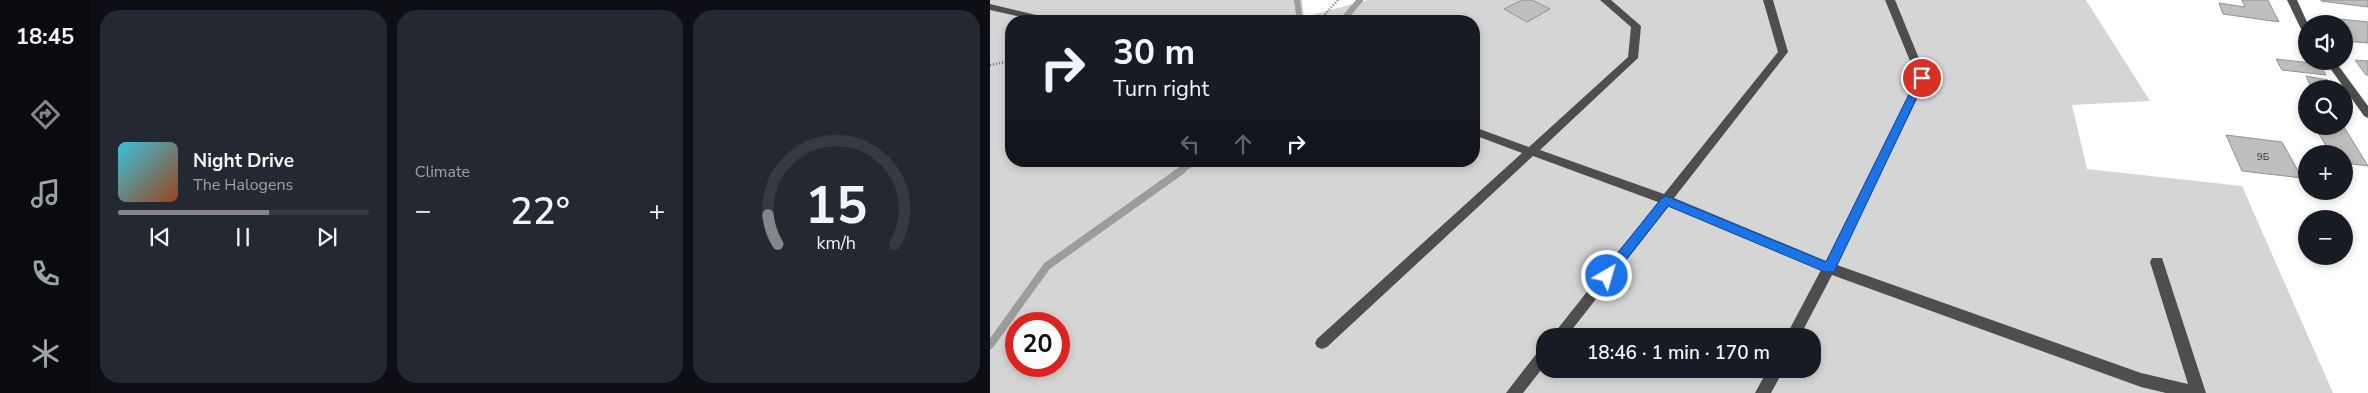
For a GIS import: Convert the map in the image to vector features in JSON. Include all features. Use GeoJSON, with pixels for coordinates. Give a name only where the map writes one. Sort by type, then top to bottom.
{"type":"FeatureCollection","features":[{"type":"Feature","properties":{"kind":"street"},"geometry":{"type":"LineString","coordinates":[[1322,344],[1633,58],[1636,26],[1604,0]]}},
{"type":"Feature","properties":{"kind":"street"},"geometry":{"type":"LineString","coordinates":[[1565,328],[1784,52],[1768,0]]}},
{"type":"Feature","properties":{"kind":"street"},"geometry":{"type":"LineString","coordinates":[[1797,328],[1829,268],[1922,78],[1890,0]]}},
{"type":"Feature","properties":{"kind":"street"},"geometry":{"type":"LineString","coordinates":[[2292,0],[2299,15]]}},
{"type":"Feature","properties":{"kind":"street"},"geometry":{"type":"LineString","coordinates":[[990,7],[1024,15]]}},
{"type":"Feature","properties":{"kind":"street"},"geometry":{"type":"LineString","coordinates":[[2336,70],[2368,114]]}},
{"type":"Feature","properties":{"kind":"street"},"geometry":{"type":"LineString","coordinates":[[1480,133],[1533,150],[1666,200],[1829,268],[2141,380],[2194,393]]}},
{"type":"Feature","properties":{"kind":"street"},"geometry":{"type":"LineString","coordinates":[[2157,262],[2198,393]]}},
{"type":"Feature","properties":{"kind":"street"},"geometry":{"type":"LineString","coordinates":[[1514,393],[1536,365]]}},
{"type":"Feature","properties":{"kind":"street"},"geometry":{"type":"LineString","coordinates":[[1764,393],[1772,378]]}},
{"type":"Feature","properties":{"kind":"path"},"geometry":{"type":"LineString","coordinates":[[1324,15],[1338,0]]}},
{"type":"Feature","properties":{"kind":"path"},"geometry":{"type":"LineString","coordinates":[[990,65],[1005,63]]}},
{"type":"Feature","properties":{"kind":"shaded area"},"geometry":{"type":"Polygon","coordinates":[[[990,0],[1302,0],[1304,15],[1005,15],[1005,167],[1480,167],[1480,15],[1312,15],[1368,0],[2086,0],[2150,101],[2072,105],[2087,169],[2242,186],[2333,393],[990,393],[990,0]]]}},
{"type":"Feature","properties":{"kind":"building"},"geometry":{"type":"Polygon","coordinates":[[[1522,0],[1532,0],[1550,9],[1527,22],[1504,9],[1522,0]]]}},
{"type":"Feature","properties":{"kind":"building"},"geometry":{"type":"Polygon","coordinates":[[[2242,0],[2268,0],[2279,22],[2223,14],[2219,3],[2245,7],[2242,0]]]}},
{"type":"Feature","properties":{"kind":"building"},"geometry":{"type":"Polygon","coordinates":[[[2368,0],[2368,7],[2321,1],[2368,0]]]}},
{"type":"Feature","properties":{"kind":"building"},"geometry":{"type":"Polygon","coordinates":[[[2353,20],[2368,22],[2368,43],[2353,42],[2353,20]]]}},
{"type":"Feature","properties":{"kind":"building"},"geometry":{"type":"Polygon","coordinates":[[[2276,59],[2298,62],[2298,70],[2323,70],[2326,75],[2282,70],[2276,59]]]}},
{"type":"Feature","properties":{"kind":"building"},"geometry":{"type":"Polygon","coordinates":[[[2355,60],[2368,61],[2368,75],[2366,75],[2355,60]]]}},
{"type":"Feature","properties":{"kind":"building"},"geometry":{"type":"Polygon","coordinates":[[[2306,76],[2328,80],[2308,80],[2306,76]]]}},
{"type":"Feature","properties":{"kind":"building"},"geometry":{"type":"Polygon","coordinates":[[[2226,135],[2282,142],[2298,171],[2298,178],[2242,171],[2226,135]]]}},
{"type":"Feature","properties":{"kind":"building"},"geometry":{"type":"Polygon","coordinates":[[[2319,135],[2349,135],[2368,166],[2353,164],[2353,145],[2326,145],[2319,135]]]}},
{"type":"Feature","properties":{"kind":"waterway"},"geometry":{"type":"LineString","coordinates":[[1297,0],[1299,15]]}},
{"type":"Feature","properties":{"kind":"waterway"},"geometry":{"type":"LineString","coordinates":[[1347,15],[1360,0]]}},
{"type":"Feature","properties":{"kind":"waterway"},"geometry":{"type":"LineString","coordinates":[[1180,171],[1186,167]]}},
{"type":"Feature","properties":{"kind":"waterway"},"geometry":{"type":"LineString","coordinates":[[990,345],[1047,266],[1182,170]]}},
{"type":"Feature","properties":{"kind":"route"},"geometry":{"type":"LineString","coordinates":[[1607,276],[1666,200],[1829,268],[1922,78]]}}]}
